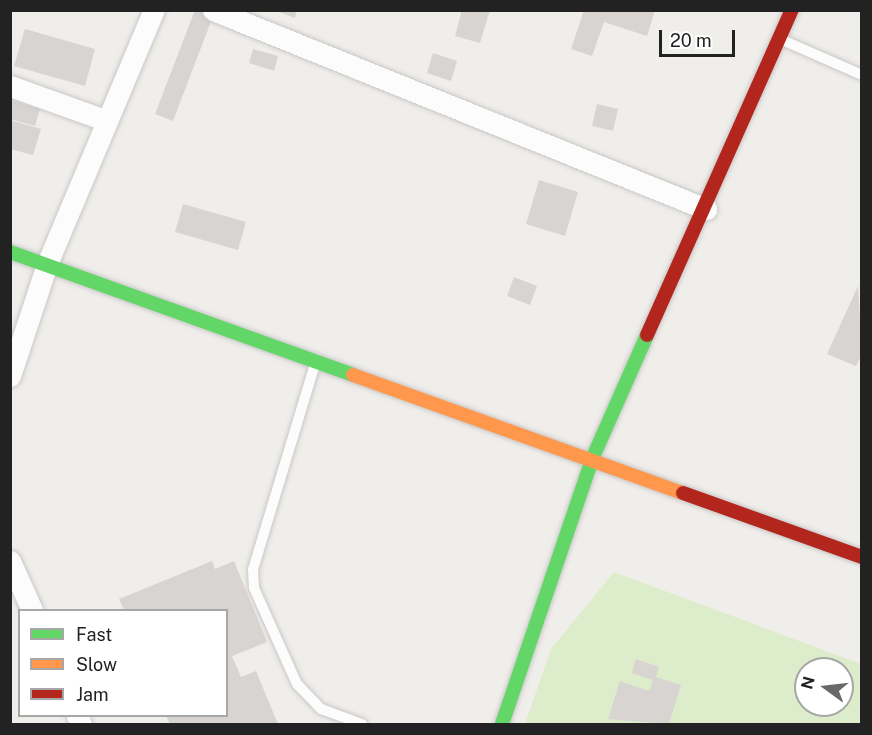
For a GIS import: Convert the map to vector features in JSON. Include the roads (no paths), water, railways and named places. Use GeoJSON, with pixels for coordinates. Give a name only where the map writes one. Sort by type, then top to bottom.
{"type":"FeatureCollection","features":[{"type":"Feature","properties":{"kind":"street"},"geometry":{"type":"LineString","coordinates":[[10,376],[47,264],[105,120],[154,10]]}},
{"type":"Feature","properties":{"kind":"street"},"geometry":{"type":"LineString","coordinates":[[213,10],[706,209]]}},
{"type":"Feature","properties":{"kind":"street"},"geometry":{"type":"LineString","coordinates":[[502,724],[593,457],[706,209],[792,10]]}},
{"type":"Feature","properties":{"kind":"street"},"geometry":{"type":"LineString","coordinates":[[10,86],[105,120]]}},
{"type":"Feature","properties":{"kind":"street"},"geometry":{"type":"LineString","coordinates":[[10,252],[593,457],[861,558]]}},
{"type":"Feature","properties":{"kind":"street"},"geometry":{"type":"LineString","coordinates":[[10,561],[32,609]]}},
{"type":"Feature","properties":{"kind":"lane"},"geometry":{"type":"LineString","coordinates":[[779,38],[861,75]]}},
{"type":"Feature","properties":{"kind":"lane"},"geometry":{"type":"LineString","coordinates":[[316,360],[253,569],[254,588],[297,684],[321,709],[362,724]]}}]}
